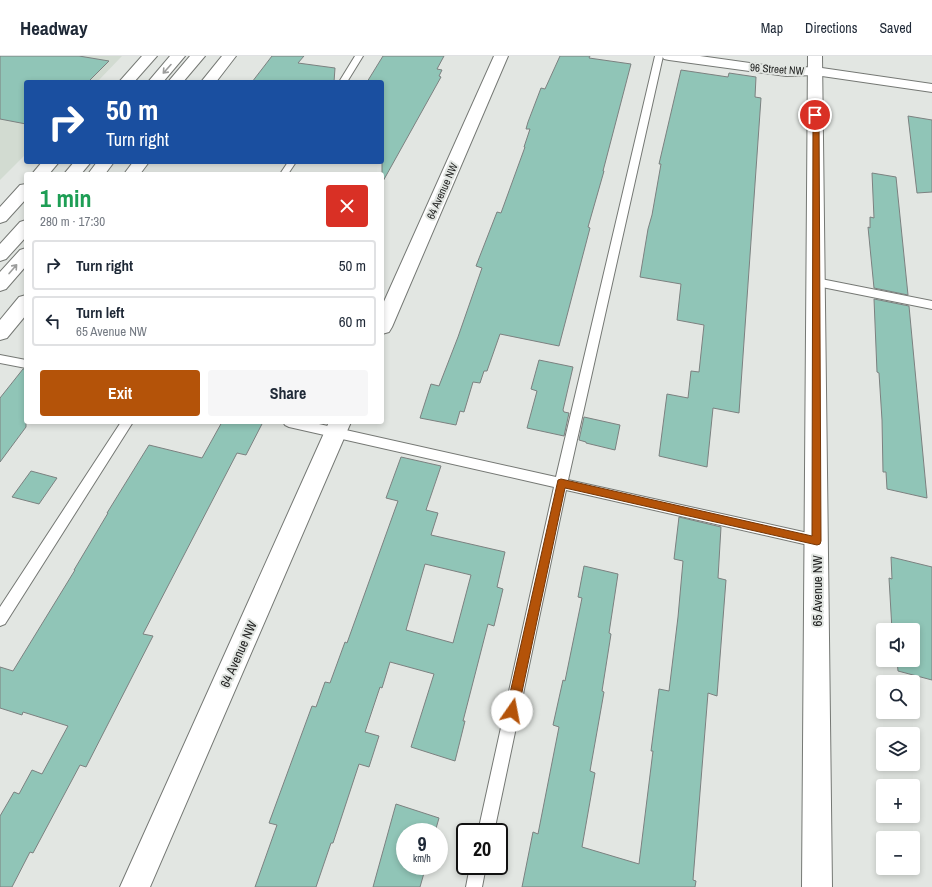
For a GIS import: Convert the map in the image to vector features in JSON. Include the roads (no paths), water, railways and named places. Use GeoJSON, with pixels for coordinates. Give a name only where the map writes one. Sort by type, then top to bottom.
{"type":"FeatureCollection","features":[{"type":"Feature","properties":{"kind":"street"},"geometry":{"type":"LineString","coordinates":[[128,80],[150,56]]}},
{"type":"Feature","properties":{"kind":"street"},"geometry":{"type":"LineString","coordinates":[[157,80],[178,56]]}},
{"type":"Feature","properties":{"kind":"street"},"geometry":{"type":"LineString","coordinates":[[178,80],[198,56]]}},
{"type":"Feature","properties":{"kind":"street"},"geometry":{"type":"LineString","coordinates":[[210,80],[229,56]]}},
{"type":"Feature","properties":{"kind":"street","name":"64 Avenue NW"},"geometry":{"type":"LineString","coordinates":[[384,322],[502,56]]}},
{"type":"Feature","properties":{"kind":"street","name":"96 Street NW"},"geometry":{"type":"LineString","coordinates":[[669,56],[786,72],[815,64]]}},
{"type":"Feature","properties":{"kind":"street","name":"96 Street NW"},"geometry":{"type":"LineString","coordinates":[[743,56],[785,62],[815,64],[932,88]]}},
{"type":"Feature","properties":{"kind":"street","name":"65 Avenue NW"},"geometry":{"type":"LineString","coordinates":[[815,64],[817,887]]}},
{"type":"Feature","properties":{"kind":"street"},"geometry":{"type":"LineString","coordinates":[[42,172],[49,164]]}},
{"type":"Feature","properties":{"kind":"street"},"geometry":{"type":"LineString","coordinates":[[74,172],[81,164]]}},
{"type":"Feature","properties":{"kind":"street"},"geometry":{"type":"LineString","coordinates":[[98,172],[104,164]]}},
{"type":"Feature","properties":{"kind":"street"},"geometry":{"type":"LineString","coordinates":[[134,172],[140,164]]}},
{"type":"Feature","properties":{"kind":"street"},"geometry":{"type":"LineString","coordinates":[[0,217],[24,191]]}},
{"type":"Feature","properties":{"kind":"street"},"geometry":{"type":"LineString","coordinates":[[0,255],[24,228]]}},
{"type":"Feature","properties":{"kind":"street"},"geometry":{"type":"LineString","coordinates":[[0,284],[24,256]]}},
{"type":"Feature","properties":{"kind":"street"},"geometry":{"type":"LineString","coordinates":[[0,333],[24,304]]}},
{"type":"Feature","properties":{"kind":"street","name":"64 Avenue NW"},"geometry":{"type":"LineString","coordinates":[[135,887],[338,427]]}},
{"type":"Feature","properties":{"kind":"lane"},"geometry":{"type":"LineString","coordinates":[[343,80],[359,56]]}},
{"type":"Feature","properties":{"kind":"lane"},"geometry":{"type":"LineString","coordinates":[[488,823],[561,483],[659,56]]}},
{"type":"Feature","properties":{"kind":"lane"},"geometry":{"type":"LineString","coordinates":[[816,282],[932,305]]}},
{"type":"Feature","properties":{"kind":"lane"},"geometry":{"type":"LineString","coordinates":[[0,359],[24,364]]}},
{"type":"Feature","properties":{"kind":"lane"},"geometry":{"type":"LineString","coordinates":[[0,619],[126,424]]}},
{"type":"Feature","properties":{"kind":"lane"},"geometry":{"type":"LineString","coordinates":[[309,424],[338,427],[561,483],[817,541]]}},
{"type":"Feature","properties":{"kind":"lane"},"geometry":{"type":"LineString","coordinates":[[474,887],[476,875]]}}]}
